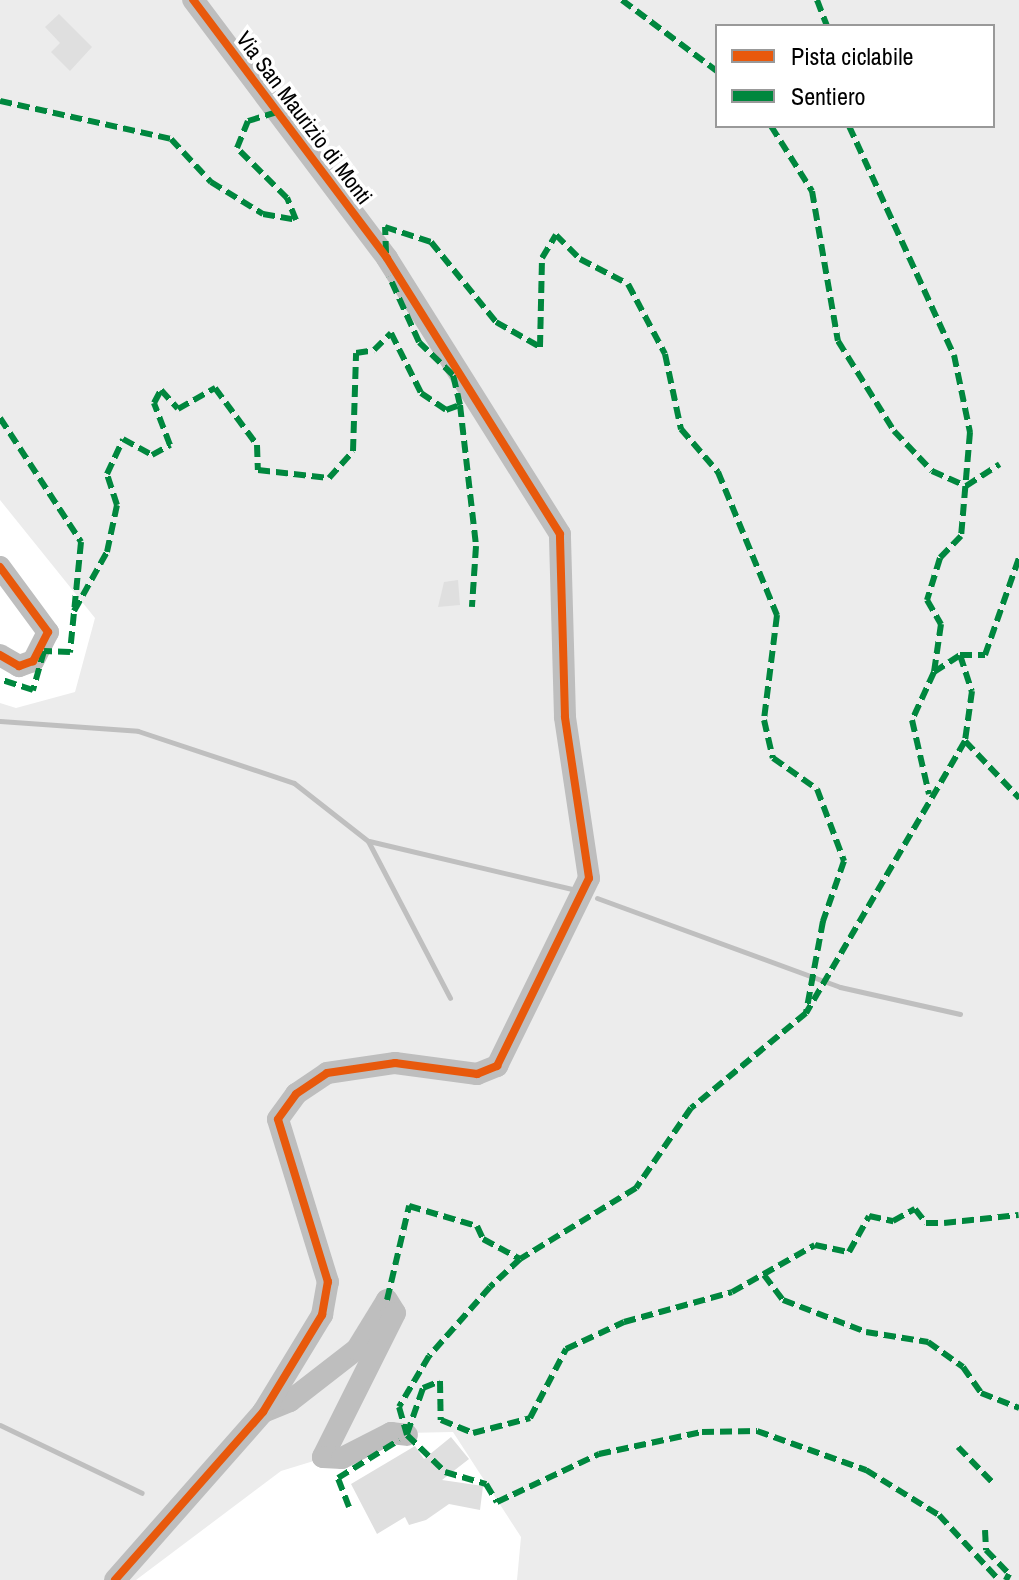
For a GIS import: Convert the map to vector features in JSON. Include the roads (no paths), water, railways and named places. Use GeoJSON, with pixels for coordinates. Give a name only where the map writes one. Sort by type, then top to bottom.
{"type":"FeatureCollection","features":[{"type":"Feature","properties":{"kind":"street","name":"Via San Maurizio di Monti"},"geometry":{"type":"LineString","coordinates":[[193,0],[387,258],[563,540],[565,717],[589,878],[497,1066],[477,1074],[395,1063],[327,1073],[296,1094],[278,1119],[328,1282],[305,1350],[263,1412]]}},
{"type":"Feature","properties":{"kind":"street"},"geometry":{"type":"LineString","coordinates":[[0,567],[48,632],[33,661],[19,666],[0,655]]}},
{"type":"Feature","properties":{"kind":"street"},"geometry":{"type":"LineString","coordinates":[[115,1580],[263,1412],[290,1401],[357,1349],[387,1300],[395,1313],[323,1457],[342,1458],[391,1433],[407,1435]]}},
{"type":"Feature","properties":{"kind":"waterway"},"geometry":{"type":"LineString","coordinates":[[0,721],[138,731],[294,783],[368,841],[450,998]]}},
{"type":"Feature","properties":{"kind":"waterway"},"geometry":{"type":"LineString","coordinates":[[369,841],[576,890]]}},
{"type":"Feature","properties":{"kind":"waterway"},"geometry":{"type":"LineString","coordinates":[[597,898],[840,987],[960,1014]]}},
{"type":"Feature","properties":{"kind":"waterway"},"geometry":{"type":"LineString","coordinates":[[0,1425],[142,1493]]}}]}
